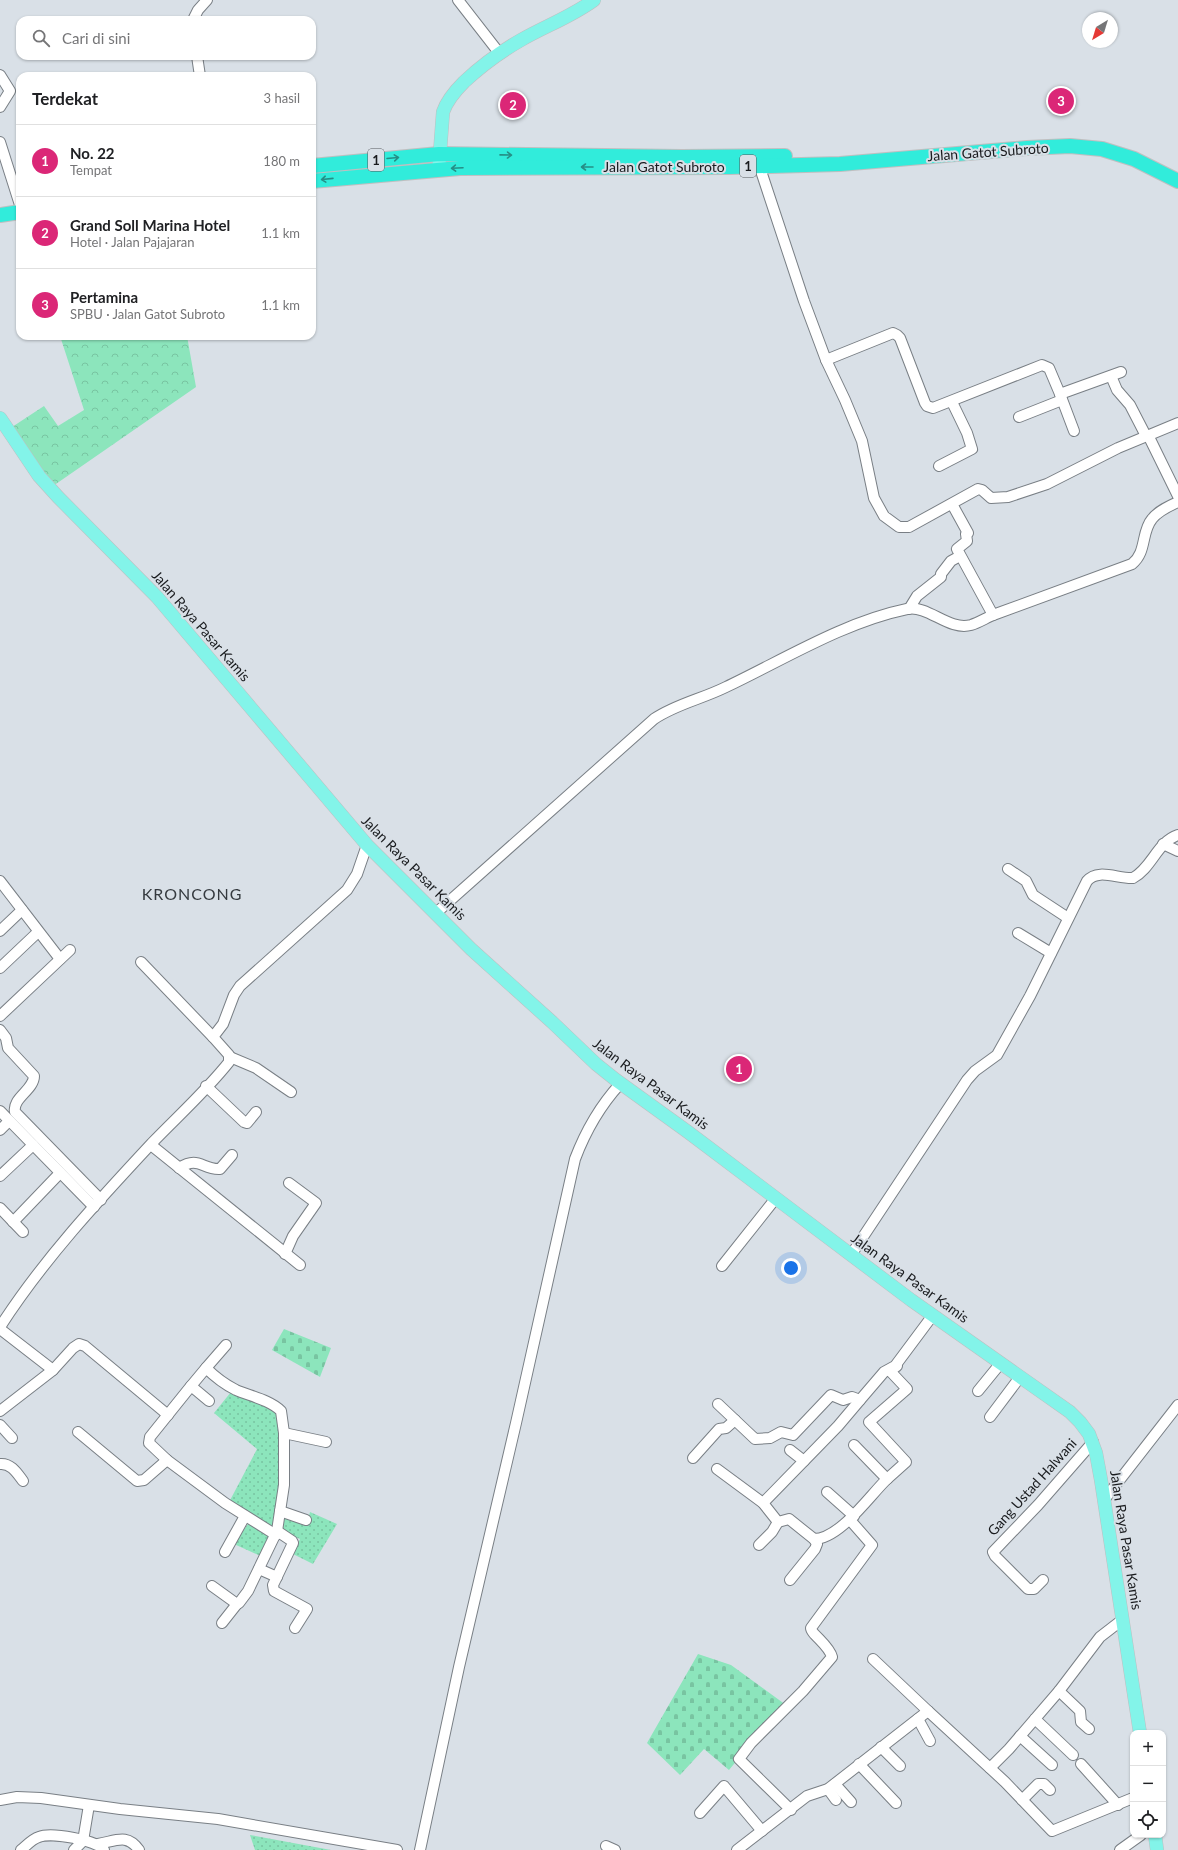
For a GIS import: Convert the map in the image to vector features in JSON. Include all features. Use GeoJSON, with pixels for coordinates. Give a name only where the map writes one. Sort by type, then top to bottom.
{"type":"FeatureCollection","features":[{"type":"Feature","properties":{"kind":"highway","name":"Jalan Gatot Subroto"},"geometry":{"type":"LineString","coordinates":[[316,166],[440,154],[682,158],[840,164],[875,156],[949,151],[1068,139],[1106,142],[1138,152],[1178,170]]}},
{"type":"Feature","properties":{"kind":"highway","name":"Jalan Gatot Subroto"},"geometry":{"type":"LineString","coordinates":[[1013,144],[1070,146],[1102,149],[1134,159],[1178,181]]}},
{"type":"Feature","properties":{"kind":"highway","name":"Jalan Gatot Subroto"},"geometry":{"type":"LineString","coordinates":[[316,181],[439,169],[571,166],[722,167],[759,160]]}},
{"type":"Feature","properties":{"kind":"highway"},"geometry":{"type":"LineString","coordinates":[[0,206],[16,206]]}},
{"type":"Feature","properties":{"kind":"highway"},"geometry":{"type":"LineString","coordinates":[[0,215],[16,208]]}},
{"type":"Feature","properties":{"kind":"main road"},"geometry":{"type":"LineString","coordinates":[[439,169],[441,118],[445,104],[473,74],[500,54],[526,37],[578,11],[594,0]]}},
{"type":"Feature","properties":{"kind":"main road","name":"Jalan Raya Pasar Kamis"},"geometry":{"type":"LineString","coordinates":[[0,418],[39,476],[158,597],[367,845],[392,872],[436,913],[471,949],[552,1022],[583,1053],[620,1084],[934,1316],[1000,1364],[1056,1402],[1080,1422],[1093,1442],[1104,1500],[1140,1730]]}},
{"type":"Feature","properties":{"kind":"main road"},"geometry":{"type":"LineString","coordinates":[[1155,1838],[1157,1850]]}},
{"type":"Feature","properties":{"kind":"street"},"geometry":{"type":"LineString","coordinates":[[195,16],[198,10],[208,0]]}},
{"type":"Feature","properties":{"kind":"street"},"geometry":{"type":"LineString","coordinates":[[458,0],[500,54]]}},
{"type":"Feature","properties":{"kind":"street"},"geometry":{"type":"LineString","coordinates":[[198,60],[199,72]]}},
{"type":"Feature","properties":{"kind":"street"},"geometry":{"type":"LineString","coordinates":[[0,75],[10,91],[0,107]]}},
{"type":"Feature","properties":{"kind":"street"},"geometry":{"type":"LineString","coordinates":[[0,142],[16,193]]}},
{"type":"Feature","properties":{"kind":"street"},"geometry":{"type":"LineString","coordinates":[[759,160],[804,301],[826,360],[862,441],[874,498],[884,516],[898,527],[909,527],[978,489],[994,498],[1008,497],[1047,484],[1147,435],[1178,423]]}},
{"type":"Feature","properties":{"kind":"street"},"geometry":{"type":"LineString","coordinates":[[826,360],[894,333],[900,338],[926,405],[936,408],[1044,365],[1049,368],[1074,431]]}},
{"type":"Feature","properties":{"kind":"street"},"geometry":{"type":"LineString","coordinates":[[1019,417],[1061,397],[1121,372]]}},
{"type":"Feature","properties":{"kind":"street"},"geometry":{"type":"LineString","coordinates":[[1110,376],[1117,390],[1130,405],[1178,496]]}},
{"type":"Feature","properties":{"kind":"street"},"geometry":{"type":"LineString","coordinates":[[939,466],[972,449],[967,433],[952,402]]}},
{"type":"Feature","properties":{"kind":"street"},"geometry":{"type":"LineString","coordinates":[[436,913],[654,719],[664,712],[724,688],[832,635],[893,612],[909,609],[924,611],[957,625],[971,625],[993,615],[1132,564],[1138,557],[1143,547],[1148,527],[1152,519],[1160,512],[1178,502]]}},
{"type":"Feature","properties":{"kind":"street"},"geometry":{"type":"LineString","coordinates":[[952,504],[968,533],[966,534],[967,541],[957,549],[993,615]]}},
{"type":"Feature","properties":{"kind":"street"},"geometry":{"type":"LineString","coordinates":[[909,609],[917,596],[941,577],[941,574],[951,561],[960,556]]}},
{"type":"Feature","properties":{"kind":"street"},"geometry":{"type":"LineString","coordinates":[[851,1255],[967,1080],[975,1071],[997,1055],[1023,1009],[1068,918],[1091,876],[1099,874],[1133,878],[1144,869],[1163,844],[1178,835]]}},
{"type":"Feature","properties":{"kind":"street"},"geometry":{"type":"LineString","coordinates":[[1163,844],[1178,851]]}},
{"type":"Feature","properties":{"kind":"street"},"geometry":{"type":"LineString","coordinates":[[213,1037],[223,1024],[234,995],[240,986],[347,890],[357,874],[367,845]]}},
{"type":"Feature","properties":{"kind":"street"},"geometry":{"type":"LineString","coordinates":[[1008,869],[1026,881],[1033,895],[1068,918]]}},
{"type":"Feature","properties":{"kind":"street"},"geometry":{"type":"LineString","coordinates":[[0,881],[60,959]]}},
{"type":"Feature","properties":{"kind":"street"},"geometry":{"type":"LineString","coordinates":[[0,931],[22,910]]}},
{"type":"Feature","properties":{"kind":"street"},"geometry":{"type":"LineString","coordinates":[[0,968],[38,932]]}},
{"type":"Feature","properties":{"kind":"street"},"geometry":{"type":"LineString","coordinates":[[1018,933],[1051,952]]}},
{"type":"Feature","properties":{"kind":"street"},"geometry":{"type":"LineString","coordinates":[[0,1016],[70,950]]}},
{"type":"Feature","properties":{"kind":"street"},"geometry":{"type":"LineString","coordinates":[[141,962],[213,1037],[230,1057],[256,1068],[291,1092]]}},
{"type":"Feature","properties":{"kind":"street"},"geometry":{"type":"LineString","coordinates":[[0,1030],[6,1038],[8,1048],[34,1076],[32,1084],[16,1103],[15,1112],[98,1203]]}},
{"type":"Feature","properties":{"kind":"street"},"geometry":{"type":"LineString","coordinates":[[53,1370],[0,1328],[31,1281],[150,1145],[228,1064],[230,1057]]}},
{"type":"Feature","properties":{"kind":"street"},"geometry":{"type":"LineString","coordinates":[[420,1850],[459,1667],[516,1423],[575,1159],[585,1132],[599,1110],[620,1084]]}},
{"type":"Feature","properties":{"kind":"street"},"geometry":{"type":"LineString","coordinates":[[206,1086],[244,1122],[247,1123],[256,1112]]}},
{"type":"Feature","properties":{"kind":"street"},"geometry":{"type":"LineString","coordinates":[[0,1111],[60,1173],[98,1203]]}},
{"type":"Feature","properties":{"kind":"street"},"geometry":{"type":"LineString","coordinates":[[0,1130],[9,1121]]}},
{"type":"Feature","properties":{"kind":"street"},"geometry":{"type":"LineString","coordinates":[[0,1176],[33,1145]]}},
{"type":"Feature","properties":{"kind":"street"},"geometry":{"type":"LineString","coordinates":[[150,1145],[300,1265]]}},
{"type":"Feature","properties":{"kind":"street"},"geometry":{"type":"LineString","coordinates":[[179,1168],[186,1164],[196,1162],[220,1169],[232,1155]]}},
{"type":"Feature","properties":{"kind":"street"},"geometry":{"type":"LineString","coordinates":[[13,1222],[60,1173]]}},
{"type":"Feature","properties":{"kind":"street"},"geometry":{"type":"LineString","coordinates":[[285,1254],[290,1247],[293,1236],[316,1203],[289,1183]]}},
{"type":"Feature","properties":{"kind":"street"},"geometry":{"type":"LineString","coordinates":[[722,1266],[776,1198]]}},
{"type":"Feature","properties":{"kind":"street"},"geometry":{"type":"LineString","coordinates":[[0,1208],[23,1232]]}},
{"type":"Feature","properties":{"kind":"street"},"geometry":{"type":"LineString","coordinates":[[762,1503],[804,1461],[884,1372],[896,1366],[934,1316]]}},
{"type":"Feature","properties":{"kind":"street"},"geometry":{"type":"LineString","coordinates":[[814,1539],[826,1535],[852,1518],[887,1479],[906,1462],[869,1422],[907,1389],[890,1371],[896,1367],[934,1316]]}},
{"type":"Feature","properties":{"kind":"street"},"geometry":{"type":"LineString","coordinates":[[0,1411],[53,1370],[76,1345],[82,1345],[168,1415]]}},
{"type":"Feature","properties":{"kind":"street"},"geometry":{"type":"LineString","coordinates":[[226,1345],[191,1386],[149,1440],[151,1445],[168,1460],[225,1503],[245,1516],[292,1540],[293,1543],[273,1587],[274,1590],[306,1608],[306,1614],[295,1628]]}},
{"type":"Feature","properties":{"kind":"street"},"geometry":{"type":"LineString","coordinates":[[978,1391],[1000,1364]]}},
{"type":"Feature","properties":{"kind":"street"},"geometry":{"type":"LineString","coordinates":[[206,1368],[218,1380],[278,1408],[282,1414],[284,1433],[284,1485],[276,1533],[248,1591],[222,1622]]}},
{"type":"Feature","properties":{"kind":"street"},"geometry":{"type":"LineString","coordinates":[[990,1417],[1020,1378]]}},
{"type":"Feature","properties":{"kind":"street"},"geometry":{"type":"LineString","coordinates":[[191,1386],[209,1401]]}},
{"type":"Feature","properties":{"kind":"street"},"geometry":{"type":"LineString","coordinates":[[718,1404],[755,1439],[770,1438],[781,1432],[793,1435],[831,1395],[843,1400],[852,1398],[860,1400]]}},
{"type":"Feature","properties":{"kind":"street"},"geometry":{"type":"LineString","coordinates":[[1104,1500],[1178,1405]]}},
{"type":"Feature","properties":{"kind":"street"},"geometry":{"type":"LineString","coordinates":[[693,1458],[719,1429],[725,1428],[735,1420]]}},
{"type":"Feature","properties":{"kind":"street"},"geometry":{"type":"LineString","coordinates":[[0,1425],[12,1438]]}},
{"type":"Feature","properties":{"kind":"street"},"geometry":{"type":"LineString","coordinates":[[78,1432],[137,1481],[144,1480],[168,1460]]}},
{"type":"Feature","properties":{"kind":"street"},"geometry":{"type":"LineString","coordinates":[[284,1433],[326,1442]]}},
{"type":"Feature","properties":{"kind":"street","name":"Gang Ustad Halwani"},"geometry":{"type":"LineString","coordinates":[[1043,1580],[1034,1589],[1028,1588],[995,1556],[993,1552],[1038,1505],[1093,1442]]}},
{"type":"Feature","properties":{"kind":"street"},"geometry":{"type":"LineString","coordinates":[[854,1445],[887,1479]]}},
{"type":"Feature","properties":{"kind":"street"},"geometry":{"type":"LineString","coordinates":[[790,1450],[804,1461]]}},
{"type":"Feature","properties":{"kind":"street"},"geometry":{"type":"LineString","coordinates":[[0,1464],[9,1465],[23,1481]]}},
{"type":"Feature","properties":{"kind":"street"},"geometry":{"type":"LineString","coordinates":[[717,1469],[762,1503],[778,1522]]}},
{"type":"Feature","properties":{"kind":"street"},"geometry":{"type":"LineString","coordinates":[[791,1810],[739,1759],[751,1743],[803,1691],[830,1660],[832,1655],[826,1646],[812,1632],[811,1628],[872,1545],[852,1518],[827,1492]]}},
{"type":"Feature","properties":{"kind":"street"},"geometry":{"type":"LineString","coordinates":[[280,1511],[306,1520]]}},
{"type":"Feature","properties":{"kind":"street"},"geometry":{"type":"LineString","coordinates":[[225,1552],[245,1516]]}},
{"type":"Feature","properties":{"kind":"street"},"geometry":{"type":"LineString","coordinates":[[759,1545],[772,1532],[778,1522],[789,1519],[814,1539],[817,1544],[815,1549],[790,1580]]}},
{"type":"Feature","properties":{"kind":"street"},"geometry":{"type":"LineString","coordinates":[[259,1569],[277,1577]]}},
{"type":"Feature","properties":{"kind":"street"},"geometry":{"type":"LineString","coordinates":[[212,1586],[237,1604]]}},
{"type":"Feature","properties":{"kind":"street"},"geometry":{"type":"LineString","coordinates":[[990,1768],[1035,1719],[1100,1637],[1122,1620]]}},
{"type":"Feature","properties":{"kind":"street"},"geometry":{"type":"LineString","coordinates":[[873,1659],[990,1768],[1052,1831],[1130,1799]]}},
{"type":"Feature","properties":{"kind":"street"},"geometry":{"type":"LineString","coordinates":[[1058,1691],[1080,1711],[1081,1722],[1089,1729]]}},
{"type":"Feature","properties":{"kind":"street"},"geometry":{"type":"LineString","coordinates":[[738,1850],[807,1796],[831,1786],[928,1711]]}},
{"type":"Feature","properties":{"kind":"street"},"geometry":{"type":"LineString","coordinates":[[918,1719],[930,1741]]}},
{"type":"Feature","properties":{"kind":"street"},"geometry":{"type":"LineString","coordinates":[[1035,1719],[1073,1755]]}},
{"type":"Feature","properties":{"kind":"street"},"geometry":{"type":"LineString","coordinates":[[1020,1736],[1052,1765]]}},
{"type":"Feature","properties":{"kind":"street"},"geometry":{"type":"LineString","coordinates":[[881,1747],[900,1766]]}},
{"type":"Feature","properties":{"kind":"street"},"geometry":{"type":"LineString","coordinates":[[859,1764],[896,1803]]}},
{"type":"Feature","properties":{"kind":"street"},"geometry":{"type":"LineString","coordinates":[[1081,1764],[1118,1805]]}},
{"type":"Feature","properties":{"kind":"street"},"geometry":{"type":"LineString","coordinates":[[1022,1800],[1038,1784],[1044,1784],[1050,1790]]}},
{"type":"Feature","properties":{"kind":"street"},"geometry":{"type":"LineString","coordinates":[[700,1813],[724,1786],[762,1831]]}},
{"type":"Feature","properties":{"kind":"street"},"geometry":{"type":"LineString","coordinates":[[831,1786],[836,1800]]}},
{"type":"Feature","properties":{"kind":"street"},"geometry":{"type":"LineString","coordinates":[[831,1786],[851,1802]]}},
{"type":"Feature","properties":{"kind":"street"},"geometry":{"type":"LineString","coordinates":[[0,1800],[29,1797],[218,1819],[398,1850]]}},
{"type":"Feature","properties":{"kind":"street"},"geometry":{"type":"LineString","coordinates":[[74,1850],[83,1841],[85,1821],[89,1805]]}},
{"type":"Feature","properties":{"kind":"street"},"geometry":{"type":"LineString","coordinates":[[21,1850],[34,1839],[44,1835],[53,1835],[83,1841],[101,1847],[126,1839],[134,1842],[139,1850]]}},
{"type":"Feature","properties":{"kind":"street"},"geometry":{"type":"LineString","coordinates":[[1120,1850],[1137,1838]]}},
{"type":"Feature","properties":{"kind":"green space"},"geometry":{"type":"Polygon","coordinates":[[[61,340],[188,340],[196,387],[53,486],[9,429],[44,406],[58,426],[84,410],[61,340]]]}},
{"type":"Feature","properties":{"kind":"green space"},"geometry":{"type":"Polygon","coordinates":[[[284,1329],[331,1348],[320,1377],[272,1350],[284,1329]]]}},
{"type":"Feature","properties":{"kind":"green space"},"geometry":{"type":"Polygon","coordinates":[[[231,1392],[283,1409],[284,1514],[307,1523],[310,1512],[337,1524],[313,1564],[293,1554],[300,1539],[280,1530],[265,1558],[234,1544],[250,1521],[227,1506],[257,1449],[214,1413],[231,1392]]]}},
{"type":"Feature","properties":{"kind":"green space"},"geometry":{"type":"Polygon","coordinates":[[[698,1654],[731,1665],[786,1705],[751,1743],[729,1770],[704,1749],[680,1775],[647,1743],[698,1654]]]}},
{"type":"Feature","properties":{"kind":"green space"},"geometry":{"type":"Polygon","coordinates":[[[250,1835],[331,1850],[255,1850],[250,1835]]]}},
{"type":"Feature","properties":{"kind":"place","name":"Pertamina"},"geometry":{"type":"Point","coordinates":[1061,101]}},
{"type":"Feature","properties":{"kind":"place","name":"Grand Soll Marina Hotel"},"geometry":{"type":"Point","coordinates":[513,105]}},
{"type":"Feature","properties":{"kind":"place","name":"No. 22"},"geometry":{"type":"Point","coordinates":[739,1069]}},
{"type":"Feature","properties":{"kind":"district","name":"KRONCONG"},"geometry":{"type":"Point","coordinates":[192,894]}}]}
